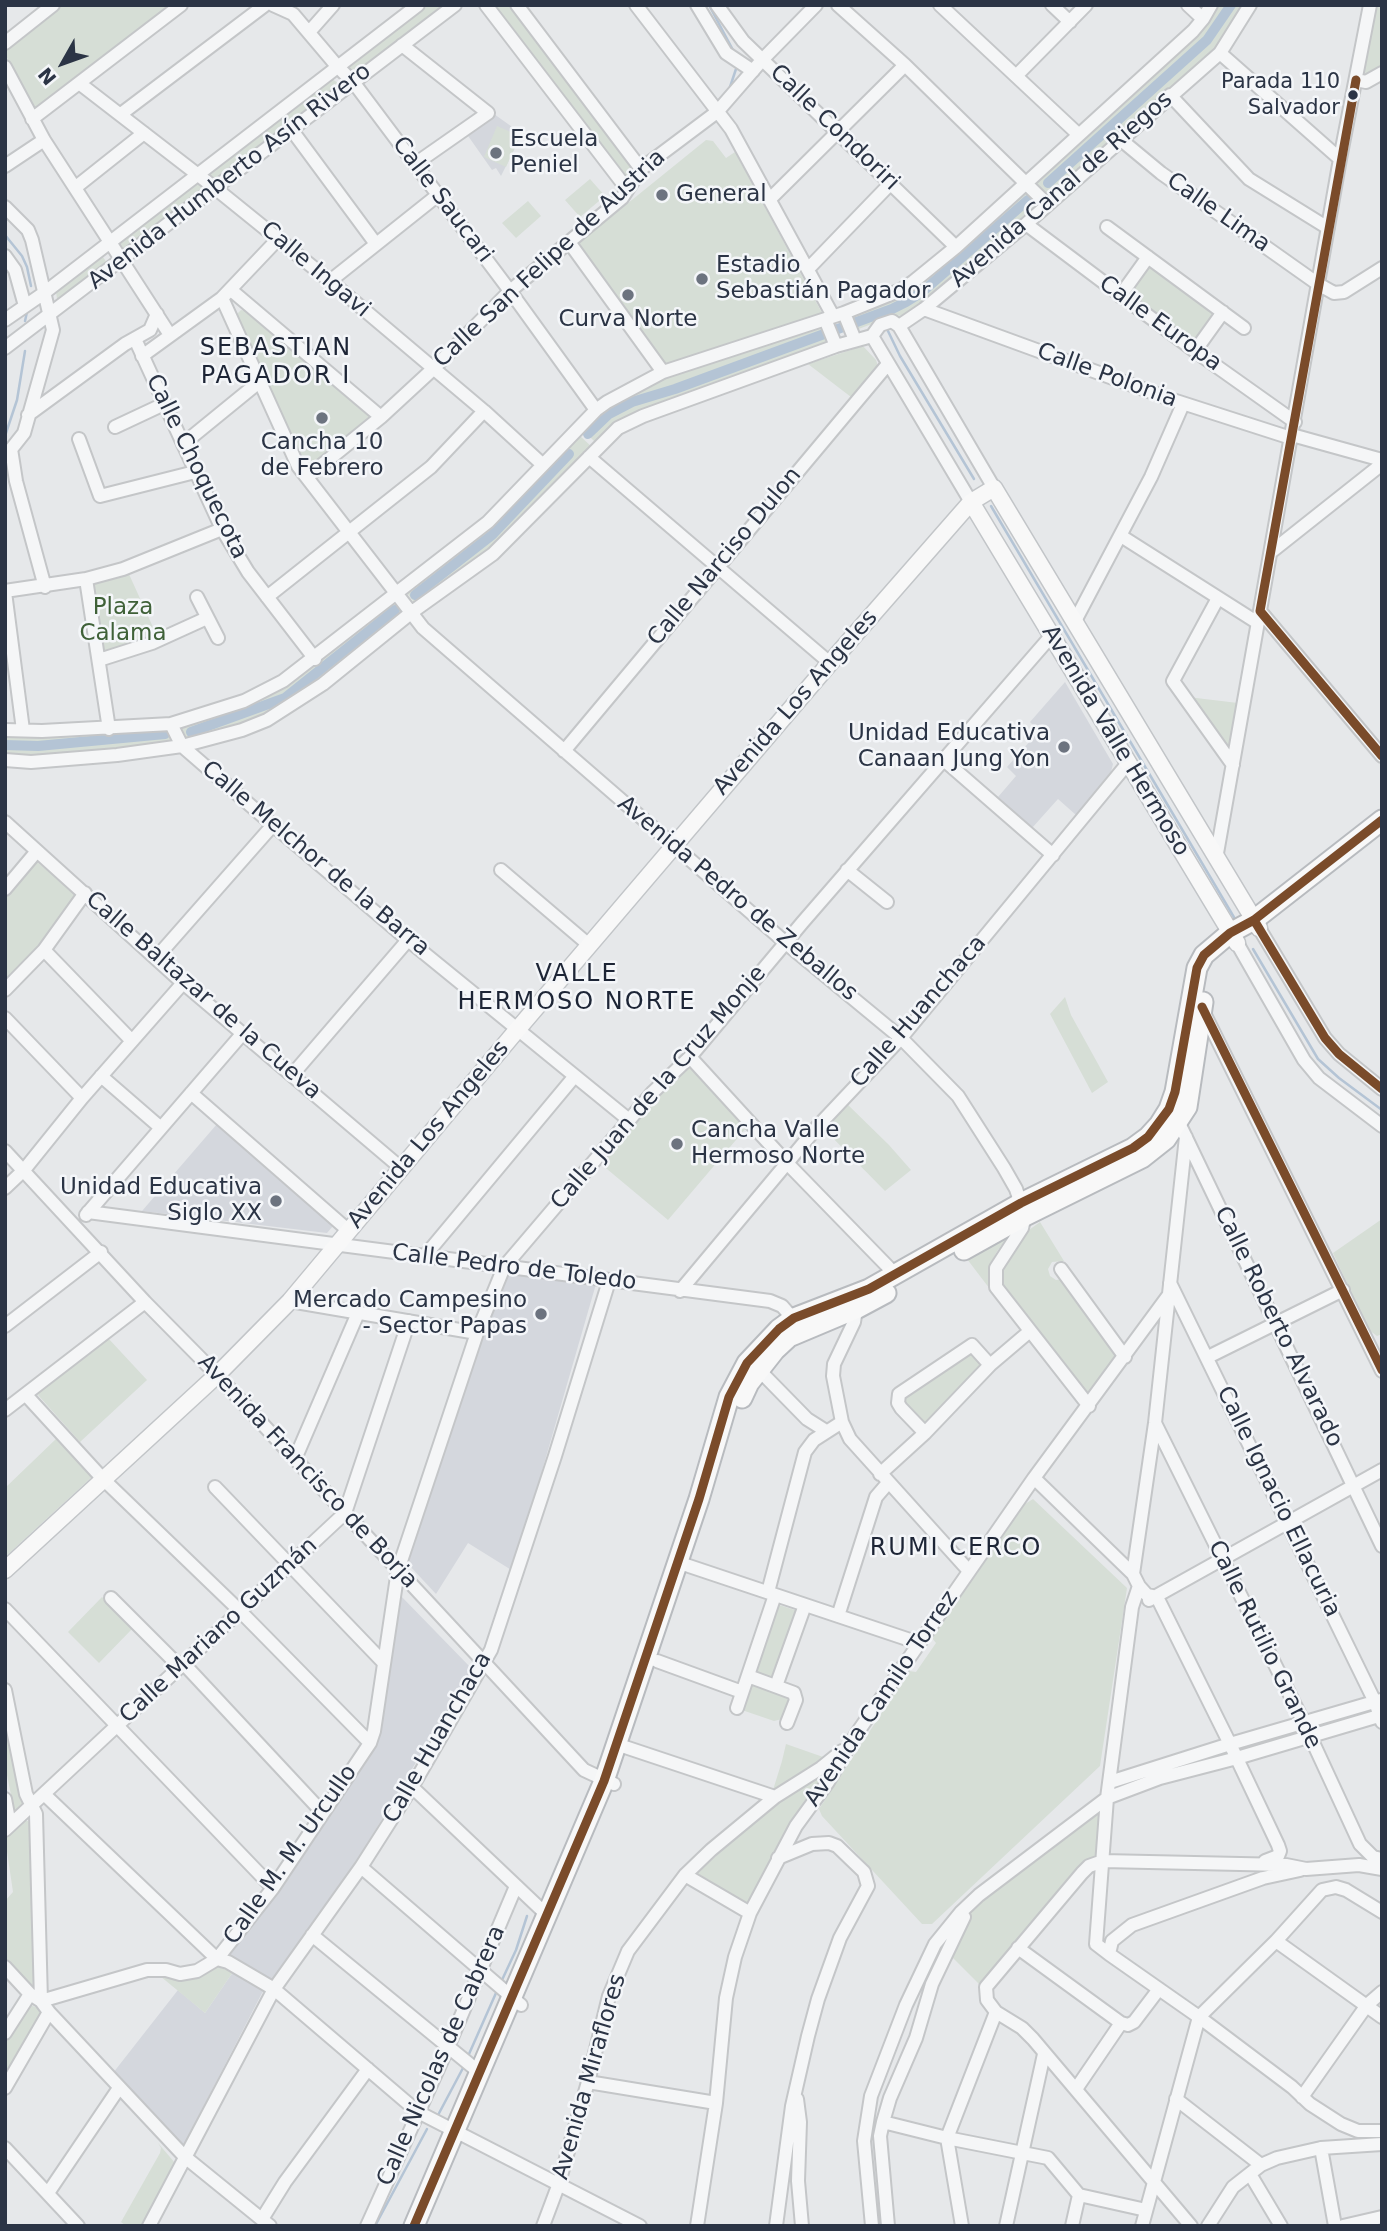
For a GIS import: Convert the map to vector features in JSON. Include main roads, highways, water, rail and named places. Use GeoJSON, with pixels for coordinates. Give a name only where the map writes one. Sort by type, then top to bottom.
{"type":"FeatureCollection","features":[{"type":"Feature","properties":{"kind":"highway"},"geometry":{"type":"LineString","coordinates":[[1256,924],[1382,820]]}},
{"type":"Feature","properties":{"kind":"highway"},"geometry":{"type":"LineString","coordinates":[[1177,1125],[1175,1092],[1197,968],[1204,955],[1256,924],[1382,830]]}},
{"type":"Feature","properties":{"kind":"highway"},"geometry":{"type":"LineString","coordinates":[[622,1746],[657,1661],[737,1378],[759,1348],[779,1329],[856,1301],[1133,1148],[1148,1137],[1177,1125],[1189,1100],[1209,974],[1233,938]]}},
{"type":"Feature","properties":{"kind":"highway"},"geometry":{"type":"LineString","coordinates":[[856,1301],[895,1273],[1023,1209]]}},
{"type":"Feature","properties":{"kind":"highway"},"geometry":{"type":"LineString","coordinates":[[414,2226],[459,2134],[516,2001],[548,1916],[609,1782],[740,1403],[749,1383],[798,1324]]}},
{"type":"Feature","properties":{"kind":"highway"},"geometry":{"type":"LineString","coordinates":[[428,2226],[480,2072],[599,1824],[609,1782]]}},
{"type":"Feature","properties":{"kind":"main road","name":"Avenida Los Angeles"},"geometry":{"type":"LineString","coordinates":[[5,1570],[218,1375],[290,1300],[673,845],[971,502],[993,488]]}},
{"type":"Feature","properties":{"kind":"main road","name":"Avenida Valle Hermoso"},"geometry":{"type":"LineString","coordinates":[[993,488],[1256,924]]}},
{"type":"Feature","properties":{"kind":"main road","name":"Avenida Valle Hermoso"},"geometry":{"type":"LineString","coordinates":[[971,502],[1233,938]]}},
{"type":"Feature","properties":{"kind":"waterway"},"geometry":{"type":"LineString","coordinates":[[709,5],[734,52]]}},
{"type":"Feature","properties":{"kind":"waterway"},"geometry":{"type":"LineString","coordinates":[[1048,183],[1207,40],[1231,5]]}},
{"type":"Feature","properties":{"kind":"waterway"},"geometry":{"type":"LineString","coordinates":[[730,87],[736,69]]}},
{"type":"Feature","properties":{"kind":"waterway"},"geometry":{"type":"LineString","coordinates":[[588,434],[609,414],[632,402],[675,389],[906,302],[922,292],[1028,200]]}},
{"type":"Feature","properties":{"kind":"waterway"},"geometry":{"type":"LineString","coordinates":[[5,235],[22,256],[31,286]]}},
{"type":"Feature","properties":{"kind":"waterway"},"geometry":{"type":"LineString","coordinates":[[25,321],[27,312]]}},
{"type":"Feature","properties":{"kind":"waterway"},"geometry":{"type":"LineString","coordinates":[[887,329],[900,356],[974,479]]}},
{"type":"Feature","properties":{"kind":"waterway"},"geometry":{"type":"LineString","coordinates":[[5,436],[17,400],[25,351]]}},
{"type":"Feature","properties":{"kind":"waterway"},"geometry":{"type":"LineString","coordinates":[[415,595],[492,535],[569,454]]}},
{"type":"Feature","properties":{"kind":"waterway"},"geometry":{"type":"LineString","coordinates":[[991,506],[1235,919]]}},
{"type":"Feature","properties":{"kind":"waterway"},"geometry":{"type":"LineString","coordinates":[[191,732],[285,698],[395,610]]}},
{"type":"Feature","properties":{"kind":"waterway"},"geometry":{"type":"LineString","coordinates":[[5,745],[38,746],[165,734]]}},
{"type":"Feature","properties":{"kind":"waterway"},"geometry":{"type":"LineString","coordinates":[[1253,949],[1318,1059],[1382,1110]]}},
{"type":"Feature","properties":{"kind":"waterway"},"geometry":{"type":"LineString","coordinates":[[502,1980],[516,1950],[527,1916]]}},
{"type":"Feature","properties":{"kind":"waterway"},"geometry":{"type":"LineString","coordinates":[[469,2054],[496,1993]]}},
{"type":"Feature","properties":{"kind":"waterway"},"geometry":{"type":"LineString","coordinates":[[437,2117],[463,2068]]}},
{"type":"Feature","properties":{"kind":"waterway"},"geometry":{"type":"LineString","coordinates":[[375,2226],[427,2129]]}},
{"type":"Feature","properties":{"kind":"place","name":"Parada 110 Salvador"},"geometry":{"type":"Point","coordinates":[1353,95]}},
{"type":"Feature","properties":{"kind":"place","name":"Escuela Peniel"},"geometry":{"type":"Point","coordinates":[496,153]}},
{"type":"Feature","properties":{"kind":"place","name":"General"},"geometry":{"type":"Point","coordinates":[662,195]}},
{"type":"Feature","properties":{"kind":"place","name":"Estadio Sebastián Pagador"},"geometry":{"type":"Point","coordinates":[702,279]}},
{"type":"Feature","properties":{"kind":"place","name":"Curva Norte"},"geometry":{"type":"Point","coordinates":[628,295]}},
{"type":"Feature","properties":{"kind":"place","name":"Cancha 10 de Febrero"},"geometry":{"type":"Point","coordinates":[322,418]}},
{"type":"Feature","properties":{"kind":"place","name":"Unidad Educativa Canaan Jung Yon"},"geometry":{"type":"Point","coordinates":[1064,747]}},
{"type":"Feature","properties":{"kind":"place","name":"Cancha Valle Hermoso Norte"},"geometry":{"type":"Point","coordinates":[677,1144]}},
{"type":"Feature","properties":{"kind":"place","name":"Unidad Educativa Siglo XX"},"geometry":{"type":"Point","coordinates":[276,1201]}},
{"type":"Feature","properties":{"kind":"place","name":"Mercado Campesino - Sector Papas"},"geometry":{"type":"Point","coordinates":[541,1314]}},
{"type":"Feature","properties":{"kind":"district","name":"SEBASTIAN PAGADOR I"},"geometry":{"type":"Point","coordinates":[276,363]}},
{"type":"Feature","properties":{"kind":"district","name":"VALLE HERMOSO NORTE"},"geometry":{"type":"Point","coordinates":[577,989]}},
{"type":"Feature","properties":{"kind":"district","name":"RUMI CERCO"},"geometry":{"type":"Point","coordinates":[956,1549]}},
{"type":"Feature","properties":{"kind":"park label","name":"Plaza Calama"},"geometry":{"type":"Point","coordinates":[123,621]}}]}
